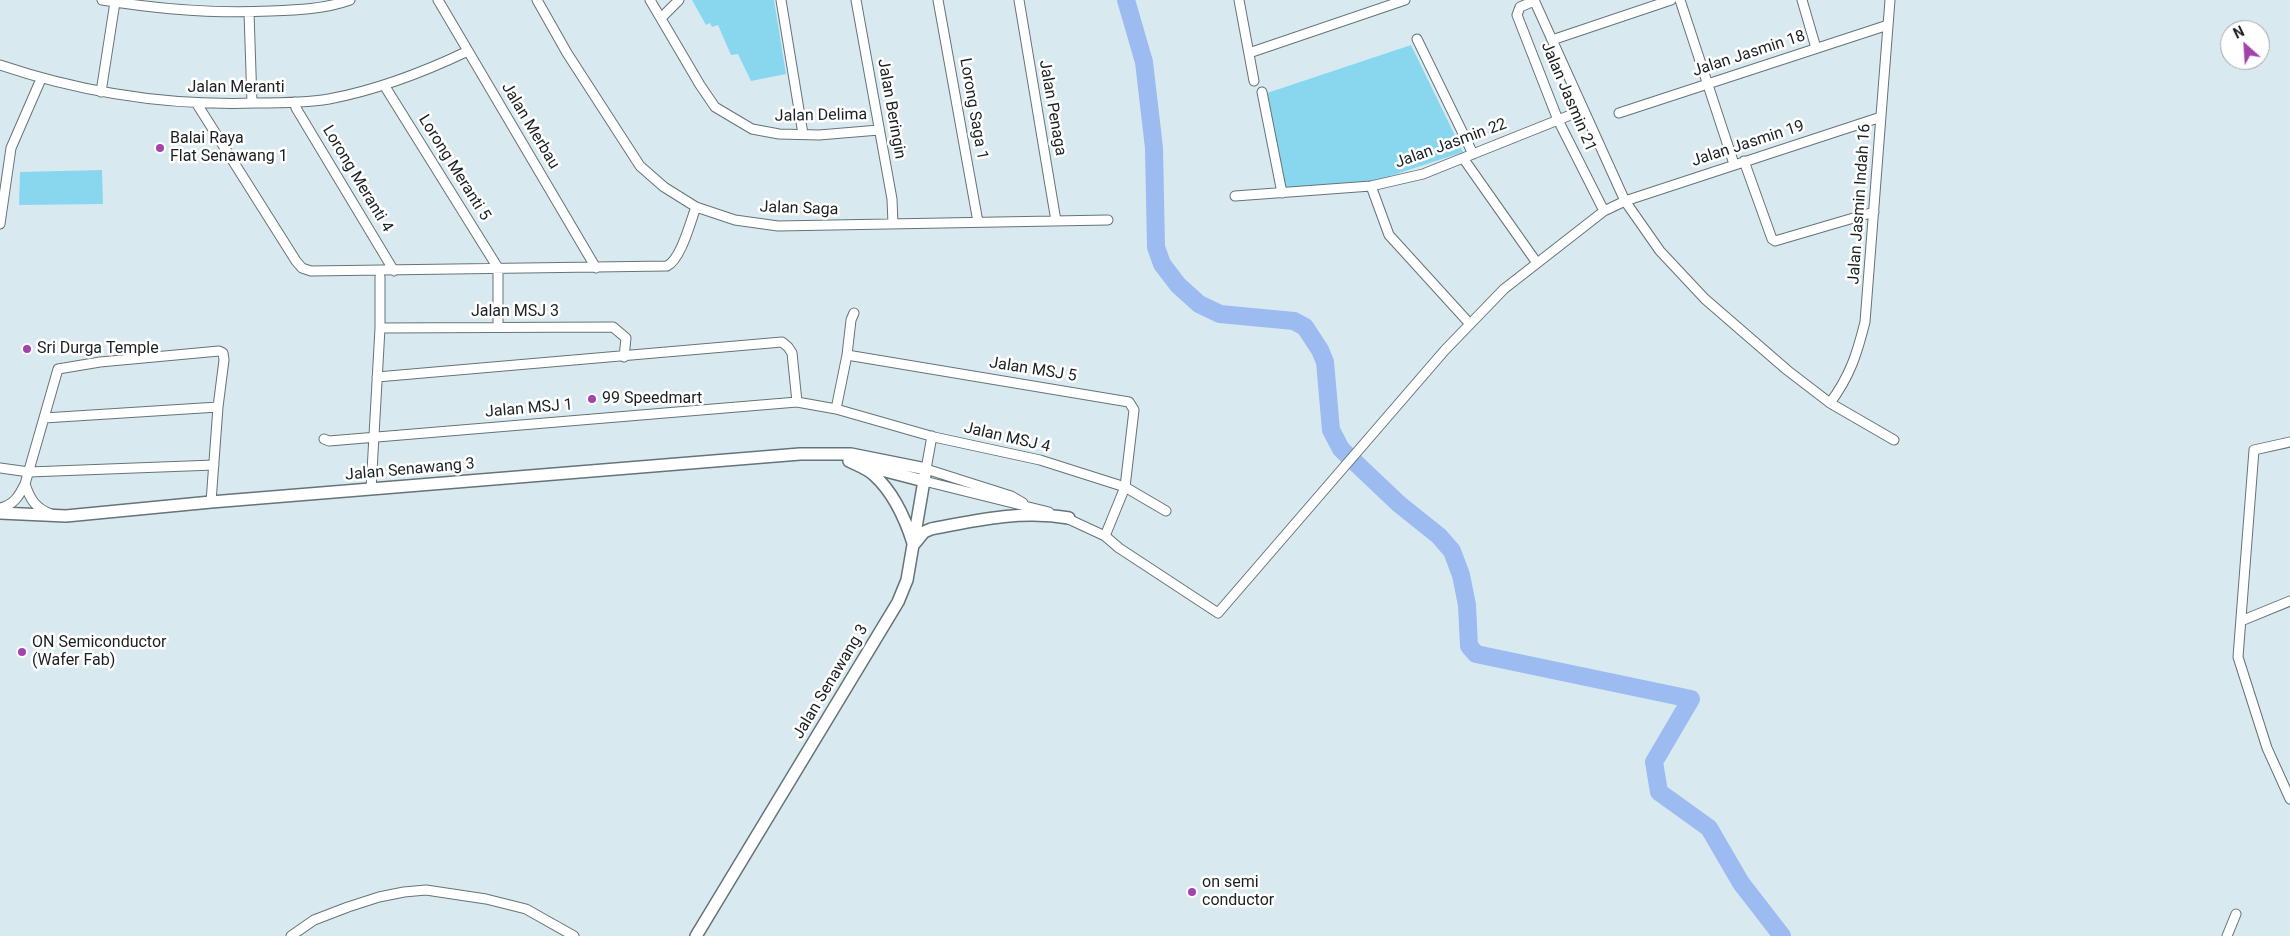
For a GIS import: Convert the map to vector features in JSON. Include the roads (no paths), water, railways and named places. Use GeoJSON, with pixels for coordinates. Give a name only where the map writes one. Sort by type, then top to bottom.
{"type":"FeatureCollection","features":[{"type":"Feature","properties":{"kind":"street"},"geometry":{"type":"LineString","coordinates":[[102,0],[185,12],[306,10],[350,0]]}},
{"type":"Feature","properties":{"kind":"street","name":"Jalan Merbau"},"geometry":{"type":"LineString","coordinates":[[438,0],[596,268]]}},
{"type":"Feature","properties":{"kind":"street","name":"Jalan Saga"},"geometry":{"type":"LineString","coordinates":[[537,0],[586,85],[640,166],[664,187],[696,207],[735,220],[778,226],[1108,220]]}},
{"type":"Feature","properties":{"kind":"street","name":"Jalan Delima"},"geometry":{"type":"LineString","coordinates":[[650,0],[715,107],[752,129],[779,134],[819,135],[879,130]]}},
{"type":"Feature","properties":{"kind":"street"},"geometry":{"type":"LineString","coordinates":[[662,18],[680,0]]}},
{"type":"Feature","properties":{"kind":"street"},"geometry":{"type":"LineString","coordinates":[[781,0],[803,134]]}},
{"type":"Feature","properties":{"kind":"street","name":"Jalan Beringin"},"geometry":{"type":"LineString","coordinates":[[856,0],[892,199],[893,224]]}},
{"type":"Feature","properties":{"kind":"street","name":"Lorong Saga 1"},"geometry":{"type":"LineString","coordinates":[[938,0],[978,222]]}},
{"type":"Feature","properties":{"kind":"street","name":"Jalan Penaga"},"geometry":{"type":"LineString","coordinates":[[1019,0],[1056,221]]}},
{"type":"Feature","properties":{"kind":"street"},"geometry":{"type":"LineString","coordinates":[[1239,0],[1254,81]]}},
{"type":"Feature","properties":{"kind":"street"},"geometry":{"type":"LineString","coordinates":[[1249,53],[1405,0]]}},
{"type":"Feature","properties":{"kind":"street"},"geometry":{"type":"LineString","coordinates":[[1534,0],[1625,201],[1660,251],[1705,299],[1787,370],[1830,403],[1894,440]]}},
{"type":"Feature","properties":{"kind":"street","name":"Jalan Jasmin 21"},"geometry":{"type":"LineString","coordinates":[[1534,0],[1520,7],[1517,16],[1558,120],[1604,211]]}},
{"type":"Feature","properties":{"kind":"street"},"geometry":{"type":"LineString","coordinates":[[1552,40],[1671,0]]}},
{"type":"Feature","properties":{"kind":"street"},"geometry":{"type":"LineString","coordinates":[[1680,0],[1734,164]]}},
{"type":"Feature","properties":{"kind":"street"},"geometry":{"type":"LineString","coordinates":[[1802,0],[1816,48]]}},
{"type":"Feature","properties":{"kind":"street","name":"Jalan Jasmin Indah 16"},"geometry":{"type":"LineString","coordinates":[[1830,403],[1844,384],[1856,359],[1865,322],[1890,0]]}},
{"type":"Feature","properties":{"kind":"street"},"geometry":{"type":"LineString","coordinates":[[101,92],[115,2]]}},
{"type":"Feature","properties":{"kind":"street"},"geometry":{"type":"LineString","coordinates":[[249,12],[252,103]]}},
{"type":"Feature","properties":{"kind":"street","name":"Jalan Jasmin 18"},"geometry":{"type":"LineString","coordinates":[[1619,113],[1888,25]]}},
{"type":"Feature","properties":{"kind":"street"},"geometry":{"type":"LineString","coordinates":[[1417,39],[1473,154]]}},
{"type":"Feature","properties":{"kind":"street","name":"Jalan Meranti"},"geometry":{"type":"LineString","coordinates":[[0,65],[41,79],[101,92],[197,104],[295,102],[328,99],[384,85],[433,68],[468,51]]}},
{"type":"Feature","properties":{"kind":"street"},"geometry":{"type":"LineString","coordinates":[[0,224],[11,148],[41,79]]}},
{"type":"Feature","properties":{"kind":"street","name":"Lorong Meranti 5"},"geometry":{"type":"LineString","coordinates":[[384,85],[498,268]]}},
{"type":"Feature","properties":{"kind":"street"},"geometry":{"type":"LineString","coordinates":[[1262,92],[1282,193]]}},
{"type":"Feature","properties":{"kind":"street","name":"Lorong Meranti 4"},"geometry":{"type":"LineString","coordinates":[[295,102],[296,108],[394,271]]}},
{"type":"Feature","properties":{"kind":"street"},"geometry":{"type":"LineString","coordinates":[[197,104],[302,268],[310,271],[659,266],[673,263],[696,207]]}},
{"type":"Feature","properties":{"kind":"street","name":"Jalan Jasmin 22"},"geometry":{"type":"LineString","coordinates":[[1235,196],[1371,186],[1423,174],[1583,110]]}},
{"type":"Feature","properties":{"kind":"street","name":"Jalan Jasmin 19"},"geometry":{"type":"LineString","coordinates":[[1105,536],[1119,548],[1218,614],[1445,350],[1504,289],[1604,211],[1625,201],[1734,164],[1881,117]]}},
{"type":"Feature","properties":{"kind":"street"},"geometry":{"type":"LineString","coordinates":[[1463,158],[1537,263]]}},
{"type":"Feature","properties":{"kind":"street"},"geometry":{"type":"LineString","coordinates":[[1744,161],[1772,239],[1775,241],[1874,212]]}},
{"type":"Feature","properties":{"kind":"street"},"geometry":{"type":"LineString","coordinates":[[1371,186],[1389,236],[1470,324]]}},
{"type":"Feature","properties":{"kind":"street"},"geometry":{"type":"LineString","coordinates":[[498,268],[498,327]]}},
{"type":"Feature","properties":{"kind":"street"},"geometry":{"type":"LineString","coordinates":[[371,489],[372,438],[380,328],[380,277]]}},
{"type":"Feature","properties":{"kind":"street"},"geometry":{"type":"LineString","coordinates":[[836,409],[847,355],[851,320],[854,313]]}},
{"type":"Feature","properties":{"kind":"street","name":"Jalan MSJ 3"},"geometry":{"type":"LineString","coordinates":[[380,328],[613,327],[626,338],[624,357]]}},
{"type":"Feature","properties":{"kind":"street"},"geometry":{"type":"LineString","coordinates":[[377,377],[782,342],[792,353],[797,402]]}},
{"type":"Feature","properties":{"kind":"street"},"geometry":{"type":"LineString","coordinates":[[0,508],[14,503],[20,496],[58,369],[100,362],[219,351],[223,353],[224,360],[218,407],[211,502]]}},
{"type":"Feature","properties":{"kind":"street","name":"Jalan MSJ 5"},"geometry":{"type":"LineString","coordinates":[[847,355],[1129,402],[1134,410],[1125,487],[1105,536]]}},
{"type":"Feature","properties":{"kind":"street","name":"Jalan MSJ 1"},"geometry":{"type":"LineString","coordinates":[[324,439],[329,442],[797,402],[836,409]]}},
{"type":"Feature","properties":{"kind":"street"},"geometry":{"type":"LineString","coordinates":[[44,418],[218,407]]}},
{"type":"Feature","properties":{"kind":"street","name":"Jalan MSJ 4"},"geometry":{"type":"LineString","coordinates":[[836,409],[932,436],[1040,460],[1125,487],[1166,511]]}},
{"type":"Feature","properties":{"kind":"street"},"geometry":{"type":"LineString","coordinates":[[932,436],[926,469],[1011,496],[1030,507]]}},
{"type":"Feature","properties":{"kind":"street"},"geometry":{"type":"LineString","coordinates":[[2290,442],[2254,450],[2238,657],[2266,748],[2290,799]]}},
{"type":"Feature","properties":{"kind":"street","name":"Jalan Senawang 3"},"geometry":{"type":"LineString","coordinates":[[823,454],[924,481]]}},
{"type":"Feature","properties":{"kind":"street","name":"Jalan Senawang 3"},"geometry":{"type":"LineString","coordinates":[[0,513],[57,516],[731,458],[851,454],[926,469],[907,580],[898,602],[696,936]]}},
{"type":"Feature","properties":{"kind":"street"},"geometry":{"type":"LineString","coordinates":[[849,461],[873,473],[884,487],[905,518],[914,545]]}},
{"type":"Feature","properties":{"kind":"street"},"geometry":{"type":"LineString","coordinates":[[0,468],[28,472],[214,465]]}},
{"type":"Feature","properties":{"kind":"street"},"geometry":{"type":"LineString","coordinates":[[924,481],[1069,518],[1105,536]]}},
{"type":"Feature","properties":{"kind":"street"},"geometry":{"type":"LineString","coordinates":[[25,484],[30,498],[36,506],[42,511],[57,516]]}},
{"type":"Feature","properties":{"kind":"street"},"geometry":{"type":"LineString","coordinates":[[914,545],[924,532],[931,529],[1002,516],[1046,514],[1069,518]]}},
{"type":"Feature","properties":{"kind":"street"},"geometry":{"type":"LineString","coordinates":[[2241,621],[2290,600]]}},
{"type":"Feature","properties":{"kind":"street"},"geometry":{"type":"LineString","coordinates":[[291,936],[314,920],[348,907],[396,893],[426,890],[486,899],[526,909],[574,936]]}},
{"type":"Feature","properties":{"kind":"street"},"geometry":{"type":"LineString","coordinates":[[2227,936],[2236,914]]}},
{"type":"Feature","properties":{"kind":"waterway"},"geometry":{"type":"LineString","coordinates":[[1126,0],[1144,62],[1154,148],[1156,247],[1162,264],[1178,285],[1199,304],[1220,314],[1294,321],[1305,327],[1320,350],[1325,362],[1331,430],[1341,449],[1399,504],[1439,536],[1452,551],[1461,575],[1467,605],[1469,646],[1476,654],[1691,699],[1654,762],[1659,792],[1709,828],[1741,883],[1782,936]]}},
{"type":"Feature","properties":{"kind":"place","name":"Balai Raya Flat Senawang 1"},"geometry":{"type":"Point","coordinates":[160,148]}},
{"type":"Feature","properties":{"kind":"place","name":"Sri Durga Temple"},"geometry":{"type":"Point","coordinates":[27,349]}},
{"type":"Feature","properties":{"kind":"place","name":"99 Speedmart"},"geometry":{"type":"Point","coordinates":[592,399]}},
{"type":"Feature","properties":{"kind":"place","name":"ON Semiconductor (Wafer Fab)"},"geometry":{"type":"Point","coordinates":[22,652]}},
{"type":"Feature","properties":{"kind":"place","name":"on semi conductor"},"geometry":{"type":"Point","coordinates":[1192,892]}}]}
